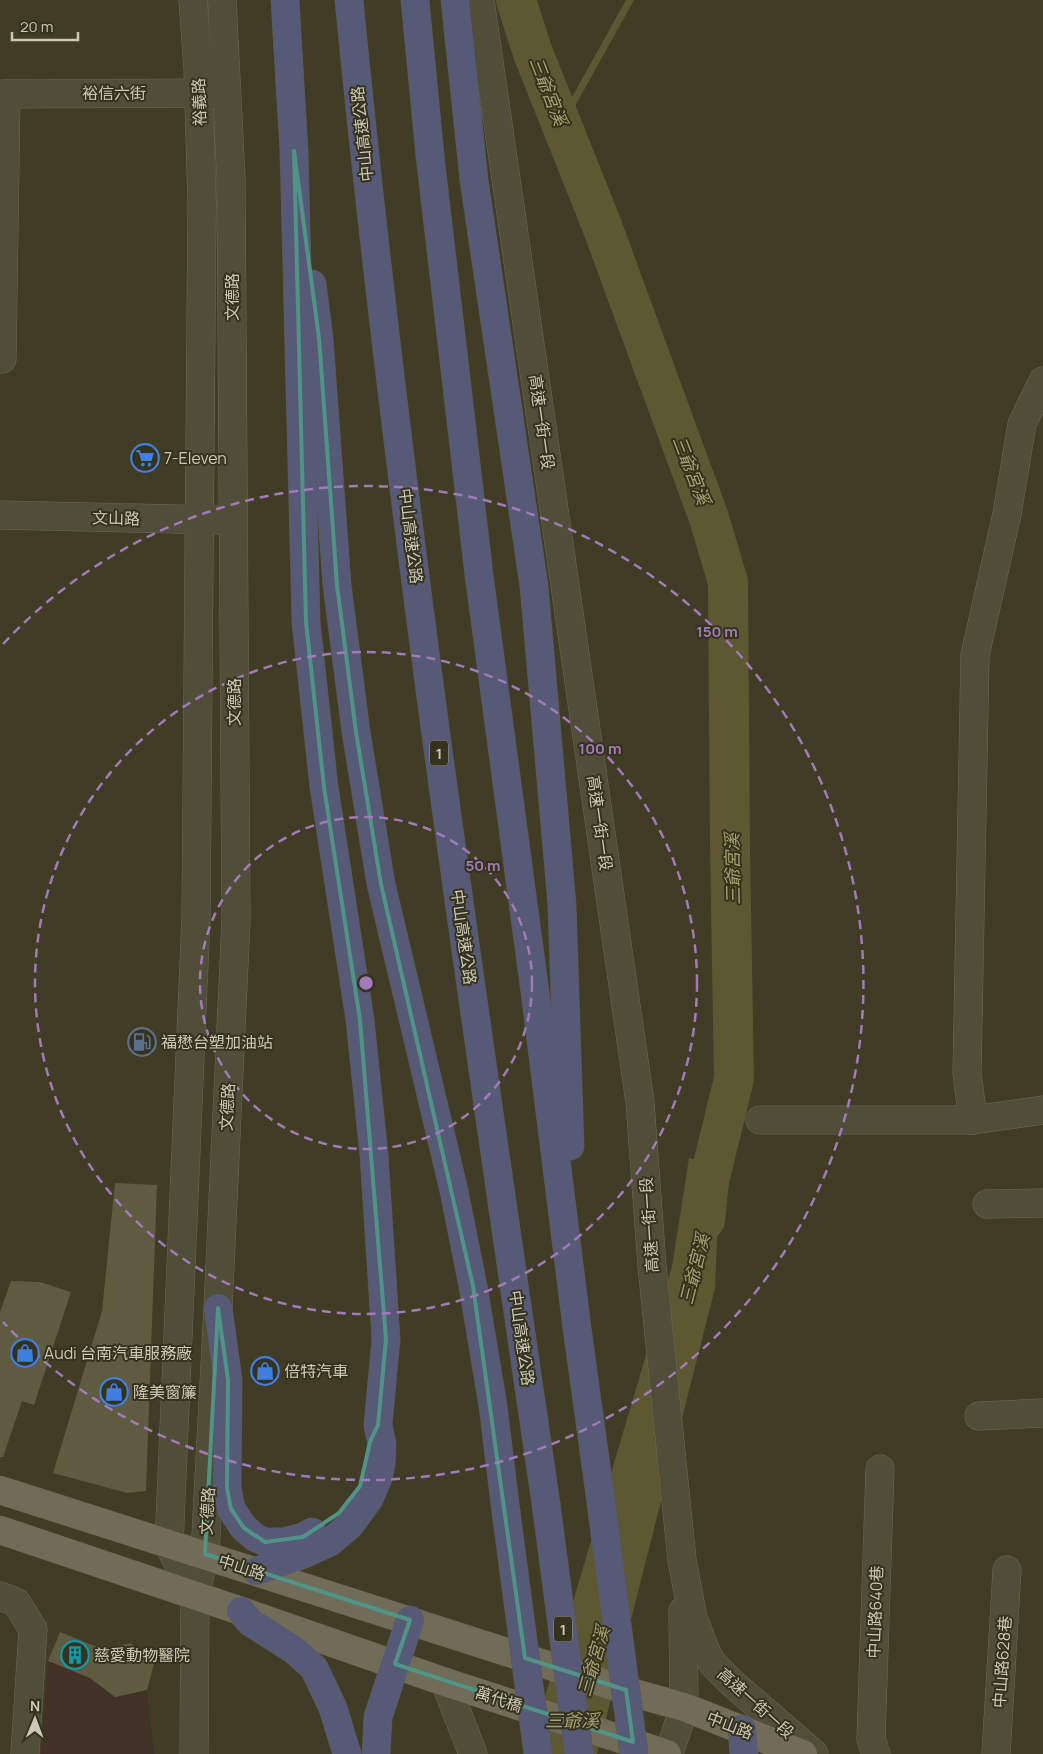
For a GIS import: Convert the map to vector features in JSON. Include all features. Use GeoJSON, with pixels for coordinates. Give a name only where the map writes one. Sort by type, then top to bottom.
{"type":"FeatureCollection","features":[{"type":"Feature","properties":{"kind":"highway"},"geometry":{"type":"LineString","coordinates":[[257,1571],[317,1549],[330,1542],[350,1526],[365,1506],[378,1478],[382,1444],[378,1425],[386,1339],[374,1155],[360,1020],[322,778],[306,622],[294,151],[285,0]]}},
{"type":"Feature","properties":{"kind":"highway","name":"中山高速公路"},"geometry":{"type":"LineString","coordinates":[[349,0],[365,169],[419,603],[473,1002],[546,1504],[579,1754]]}},
{"type":"Feature","properties":{"kind":"highway"},"geometry":{"type":"LineString","coordinates":[[415,0],[430,156],[480,575],[534,982],[577,1328],[600,1495],[655,1752]]}},
{"type":"Feature","properties":{"kind":"highway"},"geometry":{"type":"LineString","coordinates":[[455,0],[474,180],[534,586],[562,905],[577,1328]]}},
{"type":"Feature","properties":{"kind":"highway"},"geometry":{"type":"LineString","coordinates":[[294,151],[319,338],[337,584],[356,732],[381,884],[454,1191],[474,1286],[493,1406],[538,1754]]}},
{"type":"Feature","properties":{"kind":"highway"},"geometry":{"type":"LineString","coordinates":[[218,1308],[228,1380],[227,1488],[229,1501],[237,1519],[256,1538],[273,1543],[293,1540],[313,1532],[335,1517],[360,1486],[366,1471],[370,1442],[378,1425]]}},
{"type":"Feature","properties":{"kind":"highway"},"geometry":{"type":"LineString","coordinates":[[241,1610],[250,1622],[294,1650],[314,1668],[333,1708],[347,1754]]}},
{"type":"Feature","properties":{"kind":"highway"},"geometry":{"type":"LineString","coordinates":[[376,1754],[378,1717],[410,1620]]}},
{"type":"Feature","properties":{"kind":"main road","name":"中山路"},"geometry":{"type":"LineString","coordinates":[[0,1490],[684,1707],[743,1741],[803,1754]]}},
{"type":"Feature","properties":{"kind":"main road"},"geometry":{"type":"LineString","coordinates":[[0,1530],[241,1610],[445,1682]]}},
{"type":"Feature","properties":{"kind":"main road","name":"萬代橋"},"geometry":{"type":"LineString","coordinates":[[445,1682],[655,1752]]}},
{"type":"Feature","properties":{"kind":"street","name":"裕義路"},"geometry":{"type":"LineString","coordinates":[[193,0],[202,204]]}},
{"type":"Feature","properties":{"kind":"street","name":"裕義路"},"geometry":{"type":"LineString","coordinates":[[222,0],[231,178]]}},
{"type":"Feature","properties":{"kind":"street","name":"高速一街一段"},"geometry":{"type":"LineString","coordinates":[[480,0],[640,1102],[652,1266],[682,1560],[693,1618],[706,1652],[713,1664],[732,1683],[814,1754]]}},
{"type":"Feature","properties":{"kind":"street","name":"裕信六街"},"geometry":{"type":"LineString","coordinates":[[3,94],[228,92]]}},
{"type":"Feature","properties":{"kind":"street"},"geometry":{"type":"LineString","coordinates":[[2,359],[3,94]]}},
{"type":"Feature","properties":{"kind":"street","name":"文德路"},"geometry":{"type":"LineString","coordinates":[[195,1595],[204,1554],[218,1308],[236,920],[231,178]]}},
{"type":"Feature","properties":{"kind":"street","name":"文德路"},"geometry":{"type":"LineString","coordinates":[[195,1595],[169,1545],[196,917],[202,204]]}},
{"type":"Feature","properties":{"kind":"street"},"geometry":{"type":"LineString","coordinates":[[973,1120],[967,1073],[975,655],[1007,514],[1022,424],[1043,382]]}},
{"type":"Feature","properties":{"kind":"street","name":"文山路"},"geometry":{"type":"LineString","coordinates":[[0,515],[233,520]]}},
{"type":"Feature","properties":{"kind":"street"},"geometry":{"type":"LineString","coordinates":[[760,1120],[973,1120],[1043,1110]]}},
{"type":"Feature","properties":{"kind":"street"},"geometry":{"type":"LineString","coordinates":[[986,1204],[1043,1203]]}},
{"type":"Feature","properties":{"kind":"street"},"geometry":{"type":"LineString","coordinates":[[979,1416],[1043,1413]]}},
{"type":"Feature","properties":{"kind":"street","name":"中山路640巷"},"geometry":{"type":"LineString","coordinates":[[876,1754],[871,1739],[880,1469]]}},
{"type":"Feature","properties":{"kind":"street","name":"高速一街一段"},"geometry":{"type":"LineString","coordinates":[[655,1752],[684,1707],[682,1560]]}},
{"type":"Feature","properties":{"kind":"street","name":"中山路628巷"},"geometry":{"type":"LineString","coordinates":[[996,1754],[1007,1570]]}},
{"type":"Feature","properties":{"kind":"street"},"geometry":{"type":"LineString","coordinates":[[194,1754],[195,1595]]}},
{"type":"Feature","properties":{"kind":"street"},"geometry":{"type":"LineString","coordinates":[[0,1596],[16,1602],[33,1628],[25,1754]]}},
{"type":"Feature","properties":{"kind":"street"},"geometry":{"type":"LineString","coordinates":[[445,1682],[473,1754]]}},
{"type":"Feature","properties":{"kind":"highlighted area"},"geometry":{"type":"Polygon","coordinates":[[[294,151],[319,338],[337,585],[356,732],[381,884],[473,1286],[525,1658],[626,1690],[633,1742],[395,1664],[410,1620],[205,1554],[218,1308],[228,1380],[227,1488],[231,1509],[244,1528],[265,1542],[303,1537],[339,1513],[360,1486],[370,1442],[378,1425],[386,1339],[360,1020],[324,787],[306,622],[294,151]]]}},
{"type":"Feature","properties":{"kind":"shaded area"},"geometry":{"type":"Polygon","coordinates":[[[48,1661],[90,1678],[115,1697],[147,1690],[154,1754],[41,1754],[48,1661]]]}},
{"type":"Feature","properties":{"kind":"water","name":"三爺溪"},"geometry":{"type":"Polygon","coordinates":[[[689,1158],[720,1167],[715,1288],[597,1754],[528,1754],[672,1267],[689,1158]]]}},
{"type":"Feature","properties":{"kind":"building","name":"隆美窗簾"},"geometry":{"type":"Polygon","coordinates":[[[115,1183],[157,1185],[146,1491],[127,1493],[53,1473],[102,1311],[115,1183]]]}},
{"type":"Feature","properties":{"kind":"building","name":"Audi 台南汽車服務廠"},"geometry":{"type":"Polygon","coordinates":[[[11,1281],[40,1282],[71,1292],[34,1405],[22,1401],[3,1457],[0,1457],[0,1312],[11,1281]]]}},
{"type":"Feature","properties":{"kind":"building"},"geometry":{"type":"Polygon","coordinates":[[[60,1632],[102,1649],[131,1643],[154,1664],[147,1690],[115,1697],[90,1678],[48,1661],[60,1632]]]}},
{"type":"Feature","properties":{"kind":"waterway","name":"三爺宮溪"},"geometry":{"type":"LineString","coordinates":[[516,0],[533,53],[602,226],[709,518],[728,582],[734,1079],[709,1181],[705,1220]]}},
{"type":"Feature","properties":{"kind":"waterway"},"geometry":{"type":"LineString","coordinates":[[561,124],[630,0]]}},
{"type":"Feature","properties":{"kind":"place","name":"7-Eleven"},"geometry":{"type":"Point","coordinates":[145,458]}},
{"type":"Feature","properties":{"kind":"place","name":"福懋台塑加油站"},"geometry":{"type":"Point","coordinates":[142,1042]}},
{"type":"Feature","properties":{"kind":"place","name":"Audi 台南汽車服務廠"},"geometry":{"type":"Point","coordinates":[25,1353]}},
{"type":"Feature","properties":{"kind":"place","name":"倍特汽車"},"geometry":{"type":"Point","coordinates":[265,1371]}},
{"type":"Feature","properties":{"kind":"place","name":"隆美窗簾"},"geometry":{"type":"Point","coordinates":[114,1392]}},
{"type":"Feature","properties":{"kind":"place","name":"慈愛動物醫院"},"geometry":{"type":"Point","coordinates":[75,1655]}}]}
